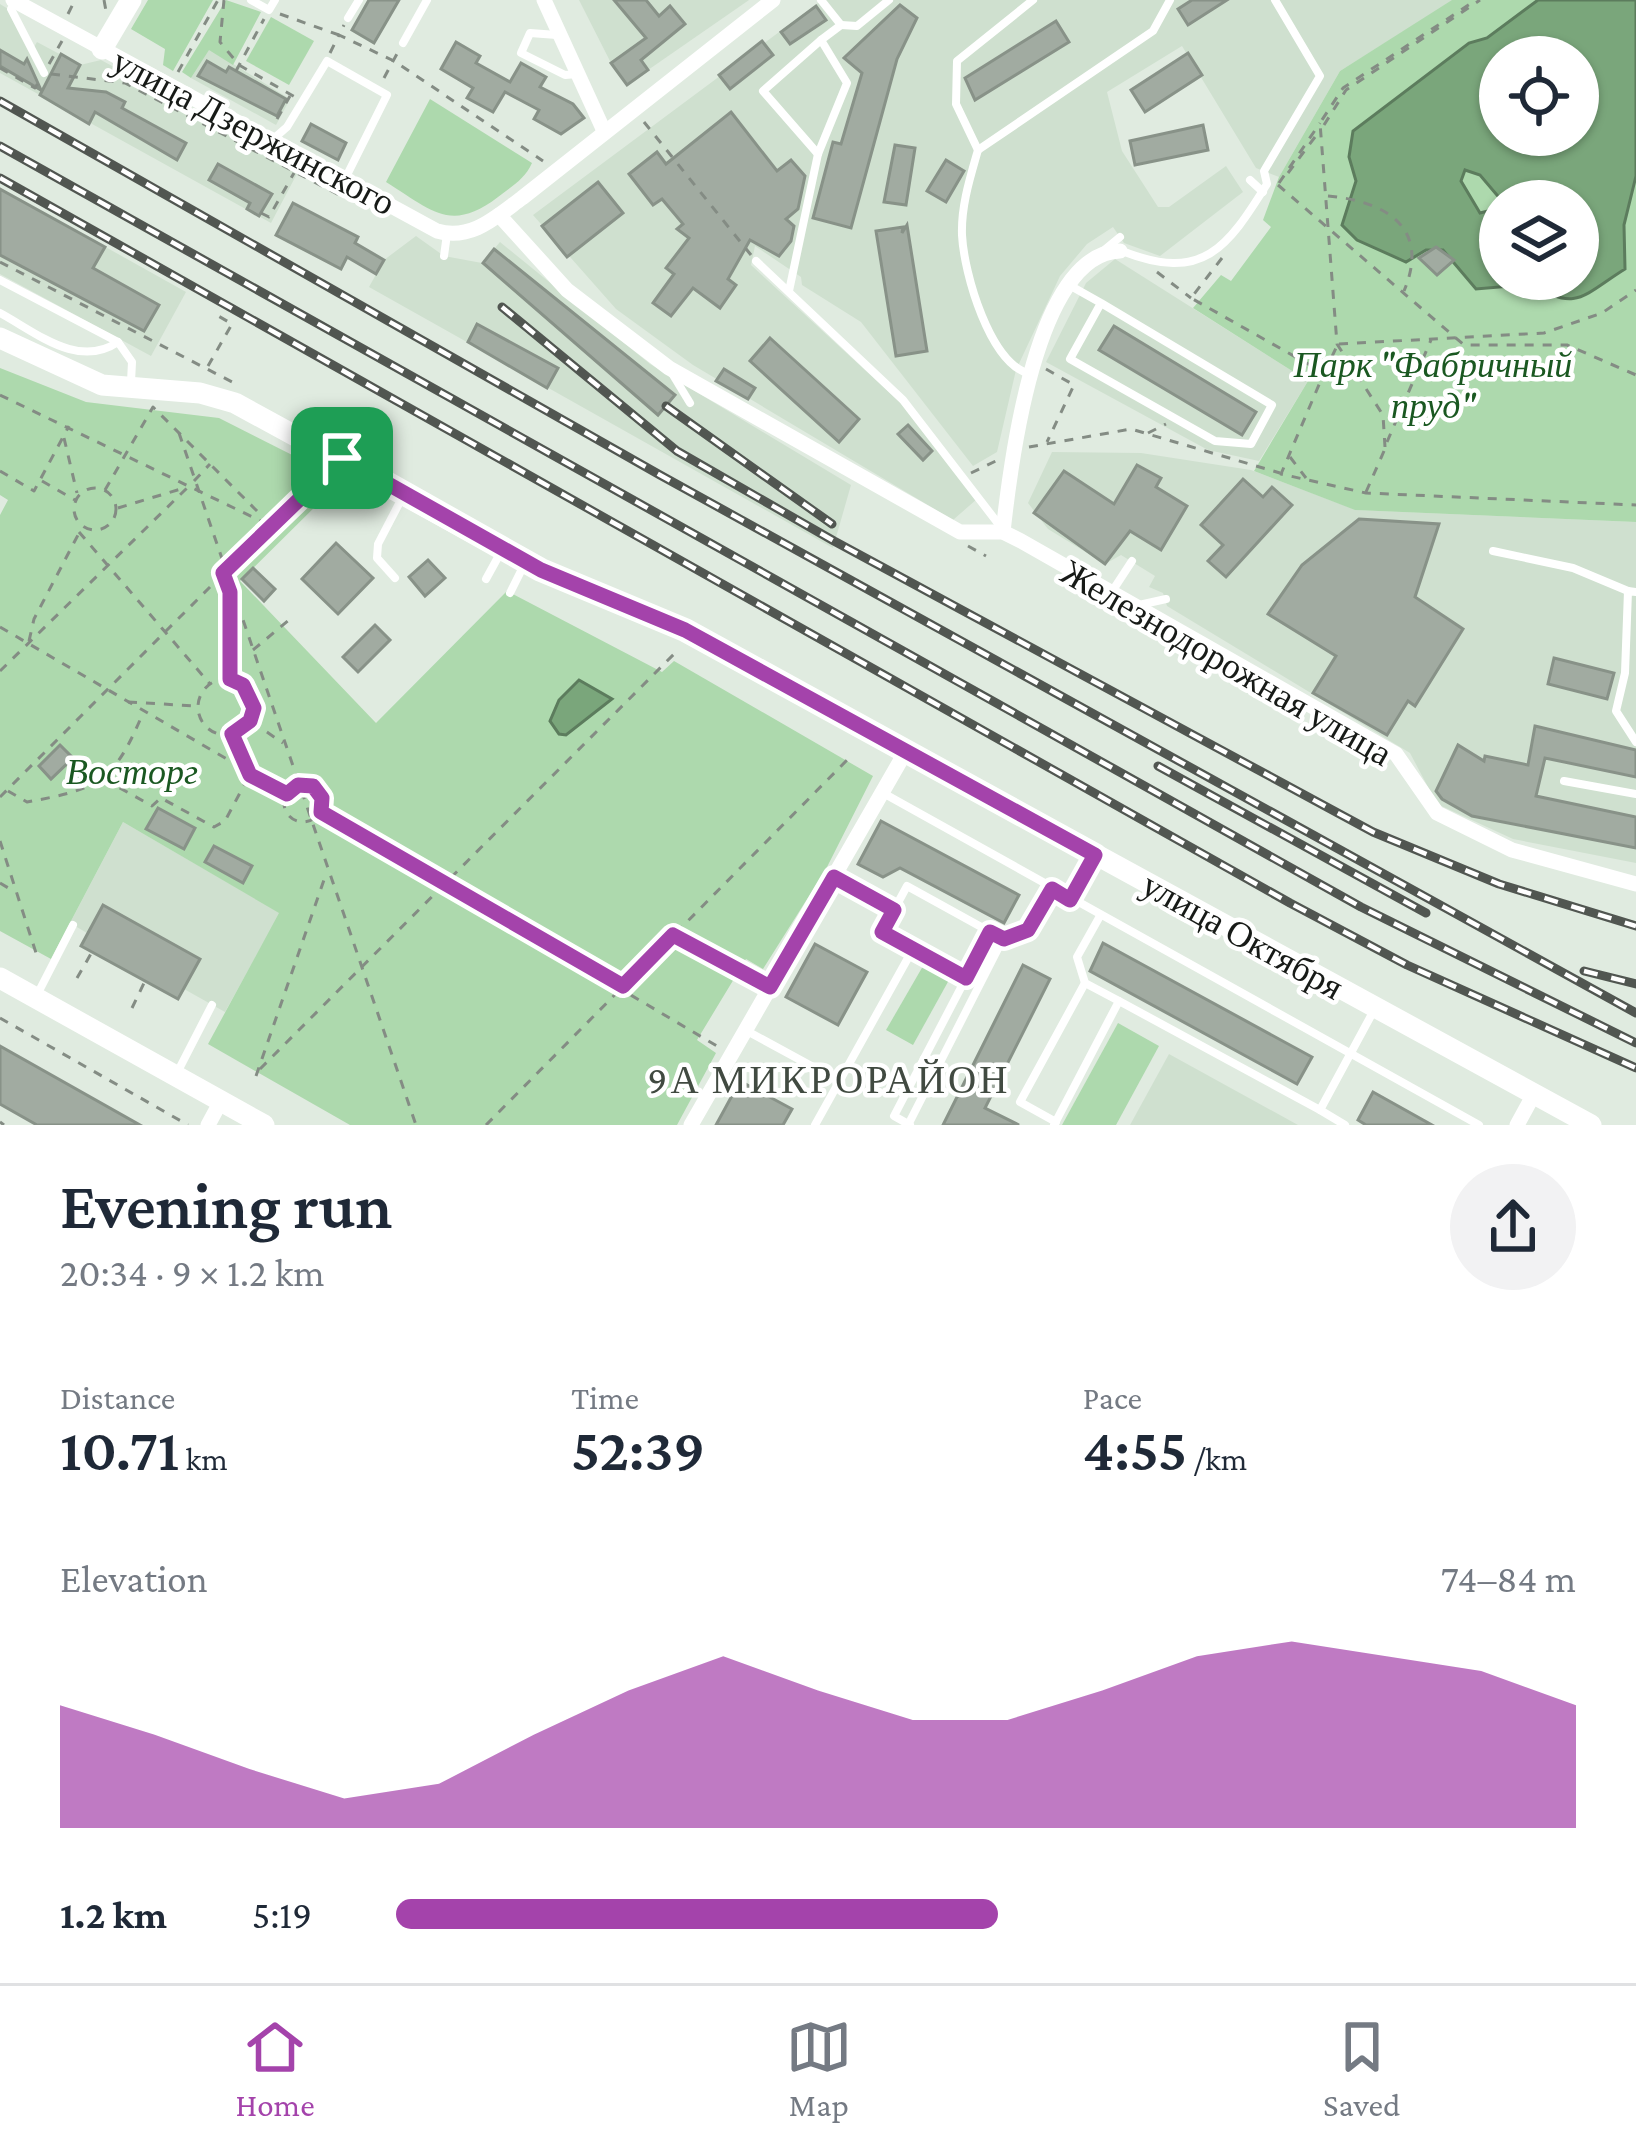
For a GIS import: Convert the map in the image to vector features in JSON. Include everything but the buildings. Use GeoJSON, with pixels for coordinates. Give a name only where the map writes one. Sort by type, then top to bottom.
{"type":"FeatureCollection","features":[{"type":"Feature","properties":{"kind":"street"},"geometry":{"type":"LineString","coordinates":[[102,50],[131,0]]}},
{"type":"Feature","properties":{"kind":"street"},"geometry":{"type":"LineString","coordinates":[[544,0],[604,131]]}},
{"type":"Feature","properties":{"kind":"street"},"geometry":{"type":"LineString","coordinates":[[447,234],[476,229],[499,215],[710,38],[773,0]]}},
{"type":"Feature","properties":{"kind":"street","name":"улица Дзержинского"},"geometry":{"type":"LineString","coordinates":[[14,1],[272,134],[345,180],[447,234]]}},
{"type":"Feature","properties":{"kind":"street","name":"Железнодорожная улица"},"geometry":{"type":"LineString","coordinates":[[499,215],[566,290],[669,368],[960,532],[1004,532],[1396,754],[1437,813],[1512,850],[1636,884]]}},
{"type":"Feature","properties":{"kind":"street"},"geometry":{"type":"LineString","coordinates":[[1004,532],[1011,423],[1030,374],[1068,284],[1097,256],[1120,244]]}},
{"type":"Feature","properties":{"kind":"street","name":"улица Октября"},"geometry":{"type":"LineString","coordinates":[[0,338],[49,365]]}},
{"type":"Feature","properties":{"kind":"street","name":"улица Октября"},"geometry":{"type":"LineString","coordinates":[[0,353],[103,385],[200,393],[235,403],[526,561],[654,615],[1591,1125]]}},
{"type":"Feature","properties":{"kind":"street"},"geometry":{"type":"LineString","coordinates":[[691,1125],[906,752]]}},
{"type":"Feature","properties":{"kind":"street"},"geometry":{"type":"LineString","coordinates":[[0,978],[263,1125]]}},
{"type":"Feature","properties":{"kind":"street"},"geometry":{"type":"LineString","coordinates":[[1516,1125],[1534,1094]]}},
{"type":"Feature","properties":{"kind":"street"},"geometry":{"type":"LineString","coordinates":[[208,1125],[221,1101]]}},
{"type":"Feature","properties":{"kind":"lane"},"geometry":{"type":"LineString","coordinates":[[251,0],[269,10],[274,0]]}},
{"type":"Feature","properties":{"kind":"lane"},"geometry":{"type":"LineString","coordinates":[[348,18],[358,0]]}},
{"type":"Feature","properties":{"kind":"lane"},"geometry":{"type":"LineString","coordinates":[[403,43],[427,0]]}},
{"type":"Feature","properties":{"kind":"lane"},"geometry":{"type":"LineString","coordinates":[[821,0],[841,25]]}},
{"type":"Feature","properties":{"kind":"lane"},"geometry":{"type":"LineString","coordinates":[[818,154],[763,91],[841,25],[857,26],[889,0]]}},
{"type":"Feature","properties":{"kind":"lane"},"geometry":{"type":"LineString","coordinates":[[978,150],[956,104],[958,61],[1033,0]]}},
{"type":"Feature","properties":{"kind":"lane"},"geometry":{"type":"LineString","coordinates":[[1030,374],[1016,370],[992,343],[962,237],[965,191],[978,150],[1154,31],[1170,0]]}},
{"type":"Feature","properties":{"kind":"lane"},"geometry":{"type":"LineString","coordinates":[[1120,244],[1167,265],[1209,256],[1235,237],[1268,184],[1264,171],[1320,76],[1276,0]]}},
{"type":"Feature","properties":{"kind":"lane"},"geometry":{"type":"LineString","coordinates":[[14,1],[11,9],[44,74]]}},
{"type":"Feature","properties":{"kind":"lane"},"geometry":{"type":"LineString","coordinates":[[560,34],[530,33],[521,53],[566,75],[578,74]]}},
{"type":"Feature","properties":{"kind":"lane"},"geometry":{"type":"LineString","coordinates":[[789,291],[818,154],[847,82],[821,40]]}},
{"type":"Feature","properties":{"kind":"lane"},"geometry":{"type":"LineString","coordinates":[[272,134],[304,102],[327,61],[387,94],[345,180]]}},
{"type":"Feature","properties":{"kind":"lane"},"geometry":{"type":"LineString","coordinates":[[1250,180],[1263,192]]}},
{"type":"Feature","properties":{"kind":"lane"},"geometry":{"type":"LineString","coordinates":[[444,256],[447,234]]}},
{"type":"Feature","properties":{"kind":"lane"},"geometry":{"type":"LineString","coordinates":[[756,261],[903,400],[1004,532]]}},
{"type":"Feature","properties":{"kind":"lane"},"geometry":{"type":"LineString","coordinates":[[0,280],[118,343],[132,362],[131,388]]}},
{"type":"Feature","properties":{"kind":"lane"},"geometry":{"type":"LineString","coordinates":[[1068,284],[1101,303],[1272,405],[1251,444],[1215,441],[1070,359],[1101,303]]}},
{"type":"Feature","properties":{"kind":"lane"},"geometry":{"type":"LineString","coordinates":[[0,313],[81,354],[101,353],[118,343]]}},
{"type":"Feature","properties":{"kind":"lane"},"geometry":{"type":"LineString","coordinates":[[669,368],[690,404]]}},
{"type":"Feature","properties":{"kind":"lane"},"geometry":{"type":"LineString","coordinates":[[272,526],[342,458]]}},
{"type":"Feature","properties":{"kind":"lane"},"geometry":{"type":"LineString","coordinates":[[394,578],[377,558],[378,544],[405,493]]}},
{"type":"Feature","properties":{"kind":"lane"},"geometry":{"type":"LineString","coordinates":[[486,579],[502,548]]}},
{"type":"Feature","properties":{"kind":"lane"},"geometry":{"type":"LineString","coordinates":[[1493,551],[1573,568],[1632,592],[1625,673],[1616,711],[1636,742]]}},
{"type":"Feature","properties":{"kind":"lane"},"geometry":{"type":"LineString","coordinates":[[510,593],[526,561]]}},
{"type":"Feature","properties":{"kind":"lane"},"geometry":{"type":"LineString","coordinates":[[1112,592],[1132,562]]}},
{"type":"Feature","properties":{"kind":"lane"},"geometry":{"type":"LineString","coordinates":[[1136,606],[1166,599]]}},
{"type":"Feature","properties":{"kind":"lane"},"geometry":{"type":"LineString","coordinates":[[1564,781],[1636,794]]}},
{"type":"Feature","properties":{"kind":"lane"},"geometry":{"type":"LineString","coordinates":[[882,793],[1479,1125]]}},
{"type":"Feature","properties":{"kind":"lane"},"geometry":{"type":"LineString","coordinates":[[1070,900],[1095,855]]}},
{"type":"Feature","properties":{"kind":"lane"},"geometry":{"type":"LineString","coordinates":[[834,877],[894,910]]}},
{"type":"Feature","properties":{"kind":"lane"},"geometry":{"type":"LineString","coordinates":[[815,1125],[914,950],[882,932],[907,886],[1004,939]]}},
{"type":"Feature","properties":{"kind":"lane"},"geometry":{"type":"LineString","coordinates":[[990,932],[894,1116],[909,1125],[1004,939],[1028,930],[1052,889]]}},
{"type":"Feature","properties":{"kind":"lane"},"geometry":{"type":"LineString","coordinates":[[1100,916],[1077,957],[1085,983],[1346,1125]]}},
{"type":"Feature","properties":{"kind":"lane"},"geometry":{"type":"LineString","coordinates":[[35,998],[73,925]]}},
{"type":"Feature","properties":{"kind":"lane"},"geometry":{"type":"LineString","coordinates":[[1085,983],[1020,1102],[1055,1124],[1119,1001]]}},
{"type":"Feature","properties":{"kind":"lane"},"geometry":{"type":"LineString","coordinates":[[175,1076],[212,1005]]}},
{"type":"Feature","properties":{"kind":"lane"},"geometry":{"type":"LineString","coordinates":[[1320,1110],[1376,1008]]}},
{"type":"Feature","properties":{"kind":"lane"},"geometry":{"type":"LineString","coordinates":[[746,1030],[840,1081]]}},
{"type":"Feature","properties":{"kind":"path"},"geometry":{"type":"LineString","coordinates":[[68,14],[75,0]]}},
{"type":"Feature","properties":{"kind":"path"},"geometry":{"type":"LineString","coordinates":[[221,0],[220,42],[238,68],[304,102]]}},
{"type":"Feature","properties":{"kind":"path"},"geometry":{"type":"LineString","coordinates":[[176,75],[221,0]]}},
{"type":"Feature","properties":{"kind":"path"},"geometry":{"type":"LineString","coordinates":[[1478,0],[1346,90],[1278,184],[1465,345],[1567,345],[1636,375]]}},
{"type":"Feature","properties":{"kind":"path"},"geometry":{"type":"LineString","coordinates":[[238,68],[269,10],[394,61],[550,166]]}},
{"type":"Feature","properties":{"kind":"path"},"geometry":{"type":"LineString","coordinates":[[327,61],[348,18]]}},
{"type":"Feature","properties":{"kind":"path"},"geometry":{"type":"LineString","coordinates":[[378,89],[394,61]]}},
{"type":"Feature","properties":{"kind":"path"},"geometry":{"type":"LineString","coordinates":[[0,68],[29,85]]}},
{"type":"Feature","properties":{"kind":"path"},"geometry":{"type":"LineString","coordinates":[[44,74],[125,82]]}},
{"type":"Feature","properties":{"kind":"path"},"geometry":{"type":"LineString","coordinates":[[272,134],[290,94]]}},
{"type":"Feature","properties":{"kind":"path"},"geometry":{"type":"LineString","coordinates":[[644,121],[756,261]]}},
{"type":"Feature","properties":{"kind":"path"},"geometry":{"type":"LineString","coordinates":[[1321,126],[1337,344],[1383,415],[1385,447]]}},
{"type":"Feature","properties":{"kind":"path"},"geometry":{"type":"LineString","coordinates":[[261,213],[269,218],[295,172]]}},
{"type":"Feature","properties":{"kind":"path"},"geometry":{"type":"LineString","coordinates":[[1326,196],[1387,208],[1405,230],[1413,266],[1403,293]]}},
{"type":"Feature","properties":{"kind":"path"},"geometry":{"type":"LineString","coordinates":[[1191,298],[1227,252]]}},
{"type":"Feature","properties":{"kind":"path"},"geometry":{"type":"LineString","coordinates":[[0,262],[207,368],[232,324],[215,314]]}},
{"type":"Feature","properties":{"kind":"path"},"geometry":{"type":"LineString","coordinates":[[1150,267],[1191,298],[1324,374]]}},
{"type":"Feature","properties":{"kind":"path"},"geometry":{"type":"LineString","coordinates":[[1337,344],[1566,328],[1602,314],[1636,290]]}},
{"type":"Feature","properties":{"kind":"path"},"geometry":{"type":"LineString","coordinates":[[1566,328],[1567,345]]}},
{"type":"Feature","properties":{"kind":"path"},"geometry":{"type":"LineString","coordinates":[[1366,493],[1431,340]]}},
{"type":"Feature","properties":{"kind":"path"},"geometry":{"type":"LineString","coordinates":[[1281,474],[1337,344]]}},
{"type":"Feature","properties":{"kind":"path"},"geometry":{"type":"LineString","coordinates":[[0,395],[272,526]]}},
{"type":"Feature","properties":{"kind":"path"},"geometry":{"type":"LineString","coordinates":[[105,490],[153,407],[272,526]]}},
{"type":"Feature","properties":{"kind":"path"},"geometry":{"type":"LineString","coordinates":[[0,471],[34,491],[70,425]]}},
{"type":"Feature","properties":{"kind":"path"},"geometry":{"type":"LineString","coordinates":[[1146,434],[1164,426]]}},
{"type":"Feature","properties":{"kind":"path"},"geometry":{"type":"LineString","coordinates":[[1029,447],[1131,429],[1281,474],[1366,493],[1636,505]]}},
{"type":"Feature","properties":{"kind":"path"},"geometry":{"type":"LineString","coordinates":[[178,433],[192,485],[416,1125]]}},
{"type":"Feature","properties":{"kind":"path"},"geometry":{"type":"LineString","coordinates":[[64,436],[76,498],[75,518],[81,529],[210,684]]}},
{"type":"Feature","properties":{"kind":"path"},"geometry":{"type":"LineString","coordinates":[[965,476],[1007,455]]}},
{"type":"Feature","properties":{"kind":"path"},"geometry":{"type":"LineString","coordinates":[[1289,455],[1307,480]]}},
{"type":"Feature","properties":{"kind":"path"},"geometry":{"type":"LineString","coordinates":[[0,671],[210,464]]}},
{"type":"Feature","properties":{"kind":"path"},"geometry":{"type":"LineString","coordinates":[[40,480],[76,498]]}},
{"type":"Feature","properties":{"kind":"path"},"geometry":{"type":"LineString","coordinates":[[81,529],[106,528],[117,508],[192,485]]}},
{"type":"Feature","properties":{"kind":"path"},"geometry":{"type":"LineString","coordinates":[[76,498],[96,487],[105,490],[117,508]]}},
{"type":"Feature","properties":{"kind":"path"},"geometry":{"type":"LineString","coordinates":[[0,797],[272,526]]}},
{"type":"Feature","properties":{"kind":"path"},"geometry":{"type":"LineString","coordinates":[[29,642],[34,619],[81,529]]}},
{"type":"Feature","properties":{"kind":"path"},"geometry":{"type":"LineString","coordinates":[[956,539],[986,556]]}},
{"type":"Feature","properties":{"kind":"path"},"geometry":{"type":"LineString","coordinates":[[230,592],[230,679]]}},
{"type":"Feature","properties":{"kind":"path"},"geometry":{"type":"LineString","coordinates":[[251,652],[289,620]]}},
{"type":"Feature","properties":{"kind":"path"},"geometry":{"type":"LineString","coordinates":[[0,626],[287,794]]}},
{"type":"Feature","properties":{"kind":"path"},"geometry":{"type":"LineString","coordinates":[[260,1069],[674,654]]}},
{"type":"Feature","properties":{"kind":"path"},"geometry":{"type":"LineString","coordinates":[[198,706],[210,684],[230,679]]}},
{"type":"Feature","properties":{"kind":"path"},"geometry":{"type":"LineString","coordinates":[[230,679],[251,695],[250,721]]}},
{"type":"Feature","properties":{"kind":"path"},"geometry":{"type":"LineString","coordinates":[[125,702],[198,706]]}},
{"type":"Feature","properties":{"kind":"path"},"geometry":{"type":"LineString","coordinates":[[198,706],[208,729],[232,734],[250,721]]}},
{"type":"Feature","properties":{"kind":"path"},"geometry":{"type":"LineString","coordinates":[[7,790],[27,802],[91,791],[130,747],[143,712]]}},
{"type":"Feature","properties":{"kind":"path"},"geometry":{"type":"LineString","coordinates":[[250,721],[284,744]]}},
{"type":"Feature","properties":{"kind":"path"},"geometry":{"type":"LineString","coordinates":[[232,734],[250,775]]}},
{"type":"Feature","properties":{"kind":"path"},"geometry":{"type":"LineString","coordinates":[[486,1125],[854,754]]}},
{"type":"Feature","properties":{"kind":"path"},"geometry":{"type":"LineString","coordinates":[[104,779],[152,806],[161,798],[214,827],[225,821],[250,775]]}},
{"type":"Feature","properties":{"kind":"path"},"geometry":{"type":"LineString","coordinates":[[287,794],[298,785]]}},
{"type":"Feature","properties":{"kind":"path"},"geometry":{"type":"LineString","coordinates":[[298,785],[318,791],[321,812]]}},
{"type":"Feature","properties":{"kind":"path"},"geometry":{"type":"LineString","coordinates":[[287,794],[288,814],[310,821]]}},
{"type":"Feature","properties":{"kind":"path"},"geometry":{"type":"LineString","coordinates":[[321,812],[623,986],[731,1055]]}},
{"type":"Feature","properties":{"kind":"path"},"geometry":{"type":"LineString","coordinates":[[310,821],[321,812]]}},
{"type":"Feature","properties":{"kind":"path"},"geometry":{"type":"LineString","coordinates":[[1,846],[37,956]]}},
{"type":"Feature","properties":{"kind":"path"},"geometry":{"type":"LineString","coordinates":[[256,1076],[327,872]]}},
{"type":"Feature","properties":{"kind":"path"},"geometry":{"type":"LineString","coordinates":[[0,884],[16,893]]}},
{"type":"Feature","properties":{"kind":"path"},"geometry":{"type":"LineString","coordinates":[[673,935],[770,987]]}},
{"type":"Feature","properties":{"kind":"path"},"geometry":{"type":"LineString","coordinates":[[914,950],[966,978]]}},
{"type":"Feature","properties":{"kind":"path"},"geometry":{"type":"LineString","coordinates":[[77,978],[92,952]]}},
{"type":"Feature","properties":{"kind":"path"},"geometry":{"type":"LineString","coordinates":[[132,1008],[146,981]]}},
{"type":"Feature","properties":{"kind":"path"},"geometry":{"type":"LineString","coordinates":[[0,1018],[188,1125]]}},
{"type":"Feature","properties":{"kind":"shaded area"},"geometry":{"type":"Polygon","coordinates":[[[579,0],[749,0],[648,70],[632,48],[611,63],[579,0]]]}},
{"type":"Feature","properties":{"kind":"shaded area"},"geometry":{"type":"Polygon","coordinates":[[[822,0],[1454,0],[1340,71],[1279,177],[1256,168],[1182,46],[1107,92],[1122,151],[1158,207],[1169,207],[1226,166],[1243,192],[1160,256],[1124,243],[1113,227],[1087,244],[1060,276],[1016,370],[997,452],[973,466],[861,322],[802,285],[801,277],[755,246],[751,265],[903,405],[977,499],[953,520],[693,365],[616,309],[533,215],[822,0]]]}},
{"type":"Feature","properties":{"kind":"shaded area"},"geometry":{"type":"Polygon","coordinates":[[[1538,0],[1636,0],[1636,176],[1624,225],[1625,269],[1599,286],[1599,180],[1484,180],[1465,170],[1461,181],[1479,211],[1479,289],[1443,250],[1426,250],[1406,262],[1357,240],[1342,225],[1356,181],[1349,157],[1353,131],[1479,40],[1479,156],[1599,156],[1599,36],[1490,36],[1538,0]]]}},
{"type":"Feature","properties":{"kind":"shaded area"},"geometry":{"type":"Polygon","coordinates":[[[0,4],[13,12],[33,49],[37,42],[80,65],[101,60],[300,168],[271,223],[0,73],[0,4]]]}},
{"type":"Feature","properties":{"kind":"shaded area"},"geometry":{"type":"Polygon","coordinates":[[[209,49],[290,99],[276,125],[191,78],[209,49]]]}},
{"type":"Feature","properties":{"kind":"shaded area"},"geometry":{"type":"Polygon","coordinates":[[[0,188],[186,292],[151,356],[0,274],[0,188]]]}},
{"type":"Feature","properties":{"kind":"shaded area"},"geometry":{"type":"Polygon","coordinates":[[[416,236],[444,256],[482,263],[500,242],[650,364],[851,485],[833,548],[369,287],[384,260],[416,236]]]}},
{"type":"Feature","properties":{"kind":"shaded area"},"geometry":{"type":"Polygon","coordinates":[[[1115,259],[1308,381],[1259,461],[1208,450],[1046,362],[1086,283],[1115,259]]]}},
{"type":"Feature","properties":{"kind":"shaded area"},"geometry":{"type":"Polygon","coordinates":[[[1052,452],[1141,453],[1251,470],[1356,510],[1636,522],[1636,863],[1513,839],[1437,804],[1410,753],[1167,606],[1163,593],[1149,587],[1155,576],[1121,555],[1105,564],[1048,529],[1028,503],[1052,452]]]}},
{"type":"Feature","properties":{"kind":"shaded area"},"geometry":{"type":"Polygon","coordinates":[[[579,680],[612,699],[566,735],[559,734],[550,721],[559,700],[579,680]]]}},
{"type":"Feature","properties":{"kind":"shaded area"},"geometry":{"type":"Polygon","coordinates":[[[123,822],[280,913],[225,1012],[184,989],[178,999],[81,946],[87,933],[70,923],[123,822]]]}},
{"type":"Feature","properties":{"kind":"shaded area"},"geometry":{"type":"Polygon","coordinates":[[[1169,1054],[1298,1125],[1130,1125],[1169,1054]]]}},
{"type":"Feature","properties":{"kind":"green space"},"geometry":{"type":"Polygon","coordinates":[[[148,0],[213,0],[173,71],[163,65],[165,49],[131,29],[148,0]]]}},
{"type":"Feature","properties":{"kind":"green space"},"geometry":{"type":"Polygon","coordinates":[[[226,0],[261,12],[233,65],[209,50],[191,78],[182,72],[226,0]]]}},
{"type":"Feature","properties":{"kind":"green space","name":"Парк \"Фабричный пруд\""},"geometry":{"type":"Polygon","coordinates":[[[1452,0],[1636,0],[1636,522],[1355,510],[1254,471],[1308,381],[1193,308],[1221,275],[1231,281],[1271,227],[1263,220],[1279,177],[1340,71],[1452,0]]]}},
{"type":"Feature","properties":{"kind":"green space"},"geometry":{"type":"Polygon","coordinates":[[[271,17],[314,41],[289,85],[246,61],[271,17]]]}},
{"type":"Feature","properties":{"kind":"green space"},"geometry":{"type":"Polygon","coordinates":[[[430,99],[532,163],[526,174],[481,208],[453,216],[428,208],[386,182],[430,99]]]}},
{"type":"Feature","properties":{"kind":"green space","name":"Восторг"},"geometry":{"type":"Polygon","coordinates":[[[0,368],[86,402],[219,418],[314,466],[329,493],[240,581],[376,723],[507,591],[662,672],[674,661],[873,776],[826,869],[763,969],[746,959],[697,1040],[716,1053],[677,1125],[350,1125],[208,1044],[279,913],[123,822],[51,959],[0,931],[0,515],[8,500],[0,495],[0,368]]]}},
{"type":"Feature","properties":{"kind":"green space"},"geometry":{"type":"Polygon","coordinates":[[[923,966],[949,980],[913,1045],[886,1030],[923,966]]]}},
{"type":"Feature","properties":{"kind":"green space"},"geometry":{"type":"Polygon","coordinates":[[[1118,1023],[1159,1046],[1116,1125],[1062,1125],[1118,1023]]]}},
{"type":"Feature","properties":{"kind":"railway"},"geometry":{"type":"LineString","coordinates":[[0,101],[660,475],[1636,1013]]}},
{"type":"Feature","properties":{"kind":"railway"},"geometry":{"type":"LineString","coordinates":[[0,146],[1361,907],[1636,1043]]}},
{"type":"Feature","properties":{"kind":"railway"},"geometry":{"type":"LineString","coordinates":[[0,178],[1290,903],[1407,965],[1636,1068]]}},
{"type":"Feature","properties":{"kind":"railway"},"geometry":{"type":"LineString","coordinates":[[502,307],[677,451],[834,541],[1373,832],[1499,884],[1636,926]]}},
{"type":"Feature","properties":{"kind":"railway"},"geometry":{"type":"LineString","coordinates":[[666,406],[832,524]]}},
{"type":"Feature","properties":{"kind":"railway"},"geometry":{"type":"LineString","coordinates":[[1158,766],[1426,913]]}},
{"type":"Feature","properties":{"kind":"railway"},"geometry":{"type":"LineString","coordinates":[[1584,971],[1636,984]]}},
{"type":"Feature","properties":{"kind":"district","name":"9А МИКРОРАЙОН"},"geometry":{"type":"Point","coordinates":[829,1079]}},
{"type":"Feature","properties":{"kind":"route"},"geometry":{"type":"LineString","coordinates":[[342,458],[541,570],[685,630],[1095,855],[1070,900],[1052,889],[1028,930],[1004,939],[990,932],[966,978],[882,932],[894,910],[834,877],[770,987],[673,935],[623,986],[321,812],[322,798],[313,786],[298,785],[287,794],[250,775],[232,734],[250,721],[254,708],[243,685],[230,679],[230,592],[223,573],[342,458]]}}]}
